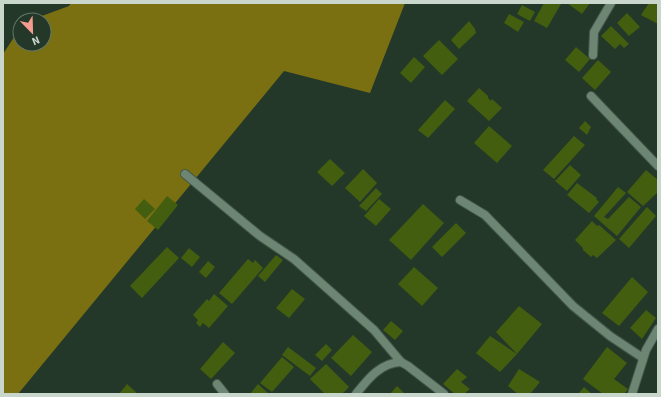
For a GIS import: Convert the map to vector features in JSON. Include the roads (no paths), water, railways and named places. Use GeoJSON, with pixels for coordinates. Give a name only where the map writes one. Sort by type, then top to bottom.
{"type":"FeatureCollection","features":[{"type":"Feature","properties":{"kind":"street"},"geometry":{"type":"LineString","coordinates":[[593,55],[594,32],[612,3]]}},
{"type":"Feature","properties":{"kind":"street"},"geometry":{"type":"LineString","coordinates":[[591,96],[658,166]]}},
{"type":"Feature","properties":{"kind":"street"},"geometry":{"type":"LineString","coordinates":[[185,174],[260,236],[294,259],[374,330],[401,362],[444,394]]}},
{"type":"Feature","properties":{"kind":"street"},"geometry":{"type":"LineString","coordinates":[[460,200],[485,215],[573,306],[610,336],[643,358]]}},
{"type":"Feature","properties":{"kind":"street"},"geometry":{"type":"LineString","coordinates":[[632,394],[646,350],[658,329]]}},
{"type":"Feature","properties":{"kind":"street"},"geometry":{"type":"LineString","coordinates":[[356,394],[381,367],[391,363],[401,362]]}},
{"type":"Feature","properties":{"kind":"street"},"geometry":{"type":"LineString","coordinates":[[217,384],[225,394]]}}]}
